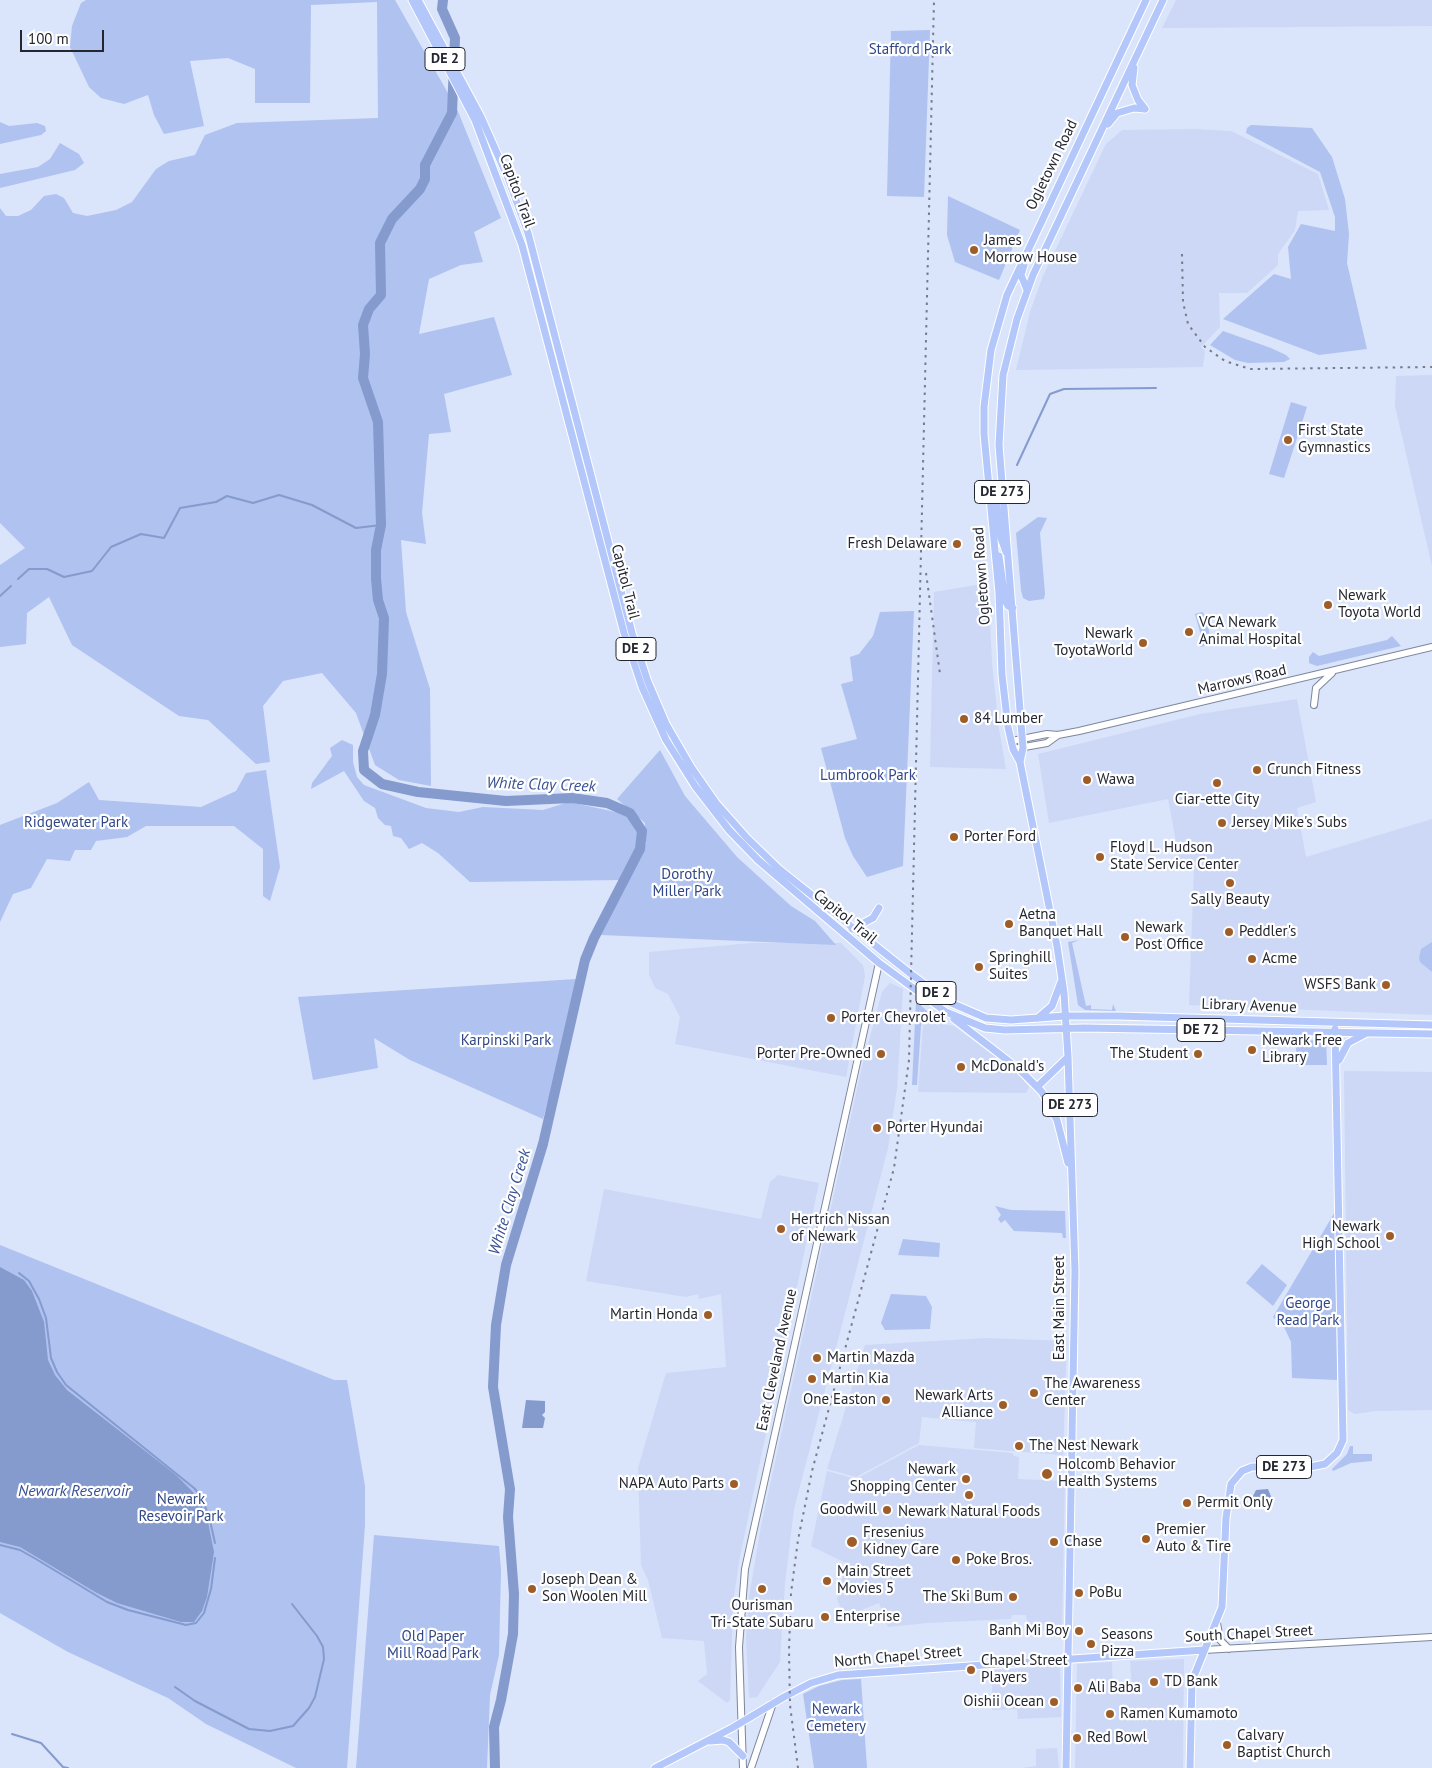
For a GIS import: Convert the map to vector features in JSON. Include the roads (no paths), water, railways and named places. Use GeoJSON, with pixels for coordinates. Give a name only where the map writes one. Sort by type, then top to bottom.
{"type":"FeatureCollection","features":[{"type":"Feature","properties":{"kind":"main road","name":"Capitol Trail"},"geometry":{"type":"LineString","coordinates":[[412,0],[478,118],[522,245],[626,640],[657,722],[695,786],[741,843],[791,890],[879,963],[946,1012],[974,1025],[995,1030],[1066,1028]]}},
{"type":"Feature","properties":{"kind":"main road","name":"Capitol Trail"},"geometry":{"type":"LineString","coordinates":[[418,0],[508,178],[531,242],[632,634],[660,710],[691,767],[732,821],[779,868],[852,929],[949,1002],[965,1010],[999,1020],[1065,1016]]}},
{"type":"Feature","properties":{"kind":"main road","name":"Ogletown Road"},"geometry":{"type":"LineString","coordinates":[[1066,1028],[1062,977],[1020,762],[1013,749],[1002,675],[994,542],[984,434],[986,383],[996,330],[1022,260],[1146,0]]}},
{"type":"Feature","properties":{"kind":"main road","name":"Ogletown Road"},"geometry":{"type":"LineString","coordinates":[[1020,762],[1023,748],[1009,559],[998,445],[1003,375],[1009,346],[1027,290],[1163,0]]}},
{"type":"Feature","properties":{"kind":"main road"},"geometry":{"type":"LineString","coordinates":[[1099,134],[1117,113],[1134,108],[1145,108],[1138,100],[1132,85],[1138,53]]}},
{"type":"Feature","properties":{"kind":"main road"},"geometry":{"type":"LineString","coordinates":[[1027,290],[1021,275],[1034,236]]}},
{"type":"Feature","properties":{"kind":"main road"},"geometry":{"type":"LineString","coordinates":[[990,502],[996,502],[1001,538],[1009,559]]}},
{"type":"Feature","properties":{"kind":"main road"},"geometry":{"type":"LineString","coordinates":[[994,542],[1002,571],[1005,600],[1008,606],[1013,608]]}},
{"type":"Feature","properties":{"kind":"main road","name":"Marrows Road"},"geometry":{"type":"LineString","coordinates":[[1012,741],[1048,734],[1058,735],[1432,647]]}},
{"type":"Feature","properties":{"kind":"main road"},"geometry":{"type":"LineString","coordinates":[[1314,705],[1316,688],[1322,680],[1337,670]]}},
{"type":"Feature","properties":{"kind":"main road","name":"Marrows Road"},"geometry":{"type":"LineString","coordinates":[[1013,749],[1047,743],[1058,735]]}},
{"type":"Feature","properties":{"kind":"main road"},"geometry":{"type":"LineString","coordinates":[[852,929],[873,918],[879,908]]}},
{"type":"Feature","properties":{"kind":"main road"},"geometry":{"type":"LineString","coordinates":[[879,963],[881,951]]}},
{"type":"Feature","properties":{"kind":"main road","name":"East Cleveland Avenue"},"geometry":{"type":"LineString","coordinates":[[743,1768],[739,1634],[745,1569],[879,963]]}},
{"type":"Feature","properties":{"kind":"main road"},"geometry":{"type":"LineString","coordinates":[[1037,1018],[1052,1006],[1062,977]]}},
{"type":"Feature","properties":{"kind":"main road"},"geometry":{"type":"LineString","coordinates":[[946,1012],[1020,1070],[1049,1102],[1057,1120],[1072,1182]]}},
{"type":"Feature","properties":{"kind":"main road","name":"Library Avenue"},"geometry":{"type":"LineString","coordinates":[[1065,1016],[1432,1025]]}},
{"type":"Feature","properties":{"kind":"main road","name":"DE 273"},"geometry":{"type":"LineString","coordinates":[[1190,1768],[1192,1681],[1217,1624],[1223,1599],[1228,1495],[1235,1477],[1252,1467],[1322,1465],[1335,1456],[1343,1440],[1337,1064],[1336,1032],[1332,1022]]}},
{"type":"Feature","properties":{"kind":"main road","name":"Library Avenue"},"geometry":{"type":"LineString","coordinates":[[1066,1028],[1432,1034]]}},
{"type":"Feature","properties":{"kind":"main road","name":"East Main Street"},"geometry":{"type":"LineString","coordinates":[[1066,1028],[1075,1278],[1066,1768]]}},
{"type":"Feature","properties":{"kind":"main road"},"geometry":{"type":"LineString","coordinates":[[1337,1064],[1348,1043],[1368,1032]]}},
{"type":"Feature","properties":{"kind":"main road"},"geometry":{"type":"LineString","coordinates":[[1410,1033],[1432,1038]]}},
{"type":"Feature","properties":{"kind":"main road"},"geometry":{"type":"LineString","coordinates":[[1037,1087],[1068,1057]]}},
{"type":"Feature","properties":{"kind":"main road"},"geometry":{"type":"LineString","coordinates":[[1217,1624],[1220,1640],[1230,1649]]}},
{"type":"Feature","properties":{"kind":"main road","name":"South Chapel Street"},"geometry":{"type":"LineString","coordinates":[[1068,1659],[1432,1637]]}},
{"type":"Feature","properties":{"kind":"main road","name":"North Chapel Street"},"geometry":{"type":"LineString","coordinates":[[655,1768],[812,1683],[844,1674],[1068,1659]]}},
{"type":"Feature","properties":{"kind":"main road"},"geometry":{"type":"LineString","coordinates":[[751,1768],[773,1703]]}},
{"type":"Feature","properties":{"kind":"main road"},"geometry":{"type":"LineString","coordinates":[[707,1741],[723,1740],[729,1742],[743,1756]]}},
{"type":"Feature","properties":{"kind":"water","name":"Newark Reservoir"},"geometry":{"type":"Polygon","coordinates":[[[0,1267],[24,1280],[32,1291],[44,1322],[48,1360],[55,1375],[67,1390],[176,1475],[196,1495],[207,1517],[214,1552],[207,1597],[202,1611],[194,1622],[181,1622],[117,1603],[20,1547],[0,1542],[0,1267]]]}},
{"type":"Feature","properties":{"kind":"water"},"geometry":{"type":"Polygon","coordinates":[[[526,1400],[545,1401],[545,1412],[542,1415],[545,1418],[543,1428],[522,1428],[526,1400]]]}},
{"type":"Feature","properties":{"kind":"water"},"geometry":{"type":"Polygon","coordinates":[[[1268,1489],[1272,1499],[1269,1507],[1254,1508],[1253,1496],[1256,1490],[1268,1489]]]}},
{"type":"Feature","properties":{"kind":"waterway","name":"White Clay Creek"},"geometry":{"type":"LineString","coordinates":[[443,0],[442,9],[455,38],[452,113],[425,165],[425,179],[420,189],[392,219],[380,243],[381,295],[369,309],[363,325],[365,354],[363,378],[378,422],[381,525],[376,550],[376,579],[378,600],[384,618],[382,674],[375,715],[363,751],[364,770],[382,784],[418,792],[506,801],[572,798],[607,803],[630,813],[642,831],[640,849],[594,938],[585,960],[543,1144],[506,1265],[496,1325],[493,1387],[510,1489],[508,1517],[514,1594],[513,1634],[494,1727],[495,1768]]}},
{"type":"Feature","properties":{"kind":"waterway"},"geometry":{"type":"LineString","coordinates":[[1017,465],[1050,394],[1064,389],[1156,388]]}},
{"type":"Feature","properties":{"kind":"waterway"},"geometry":{"type":"LineString","coordinates":[[18,579],[29,569],[47,569],[64,577],[92,571],[111,547],[141,534],[164,538],[180,508],[216,502],[227,496],[253,503],[279,495],[312,505],[356,528],[381,525]]}},
{"type":"Feature","properties":{"kind":"waterway"},"geometry":{"type":"LineString","coordinates":[[0,596],[11,586]]}},
{"type":"Feature","properties":{"kind":"waterway"},"geometry":{"type":"LineString","coordinates":[[19,1273],[29,1281],[39,1299],[46,1318],[51,1358],[57,1372],[66,1385],[194,1488],[200,1495],[209,1516],[215,1543]]}},
{"type":"Feature","properties":{"kind":"waterway"},"geometry":{"type":"LineString","coordinates":[[0,1545],[20,1550],[107,1602],[128,1610],[186,1625],[196,1623],[204,1613],[211,1589],[215,1558]]}},
{"type":"Feature","properties":{"kind":"waterway"},"geometry":{"type":"LineString","coordinates":[[175,1687],[195,1701],[249,1729],[270,1731],[293,1726],[309,1708],[315,1697],[324,1659],[323,1647],[317,1636],[292,1604]]}},
{"type":"Feature","properties":{"kind":"waterway"},"geometry":{"type":"LineString","coordinates":[[12,1734],[41,1743],[63,1767],[68,1768]]}},
{"type":"Feature","properties":{"kind":"railway"},"geometry":{"type":"LineString","coordinates":[[798,1768],[790,1705],[789,1650],[791,1593],[798,1540],[812,1471],[894,1168],[909,1060],[934,0]]}},
{"type":"Feature","properties":{"kind":"railway"},"geometry":{"type":"LineString","coordinates":[[1182,254],[1183,302],[1188,324],[1205,347],[1225,361],[1250,369],[1432,367]]}},
{"type":"Feature","properties":{"kind":"railway"},"geometry":{"type":"LineString","coordinates":[[926,573],[940,674]]}},
{"type":"Feature","properties":{"kind":"place","name":"James Morrow House"},"geometry":{"type":"Point","coordinates":[974,250]}},
{"type":"Feature","properties":{"kind":"place","name":"First State Gymnastics"},"geometry":{"type":"Point","coordinates":[1288,440]}},
{"type":"Feature","properties":{"kind":"place","name":"Fresh Delaware"},"geometry":{"type":"Point","coordinates":[957,544]}},
{"type":"Feature","properties":{"kind":"place","name":"Newark Toyota World"},"geometry":{"type":"Point","coordinates":[1328,605]}},
{"type":"Feature","properties":{"kind":"place","name":"VCA Newark Animal Hospital"},"geometry":{"type":"Point","coordinates":[1189,632]}},
{"type":"Feature","properties":{"kind":"place","name":"Newark ToyotaWorld"},"geometry":{"type":"Point","coordinates":[1143,643]}},
{"type":"Feature","properties":{"kind":"place","name":"84 Lumber"},"geometry":{"type":"Point","coordinates":[964,719]}},
{"type":"Feature","properties":{"kind":"place","name":"Crunch Fitness"},"geometry":{"type":"Point","coordinates":[1257,770]}},
{"type":"Feature","properties":{"kind":"place","name":"Wawa"},"geometry":{"type":"Point","coordinates":[1087,780]}},
{"type":"Feature","properties":{"kind":"place","name":"Ciar-ette City"},"geometry":{"type":"Point","coordinates":[1217,783]}},
{"type":"Feature","properties":{"kind":"place","name":"Jersey Mike's Subs"},"geometry":{"type":"Point","coordinates":[1222,823]}},
{"type":"Feature","properties":{"kind":"place","name":"Porter Ford"},"geometry":{"type":"Point","coordinates":[954,837]}},
{"type":"Feature","properties":{"kind":"place","name":"Floyd L. Hudson State Service Center"},"geometry":{"type":"Point","coordinates":[1100,857]}},
{"type":"Feature","properties":{"kind":"place","name":"Sally Beauty"},"geometry":{"type":"Point","coordinates":[1230,883]}},
{"type":"Feature","properties":{"kind":"place","name":"Aetna Banquet Hall"},"geometry":{"type":"Point","coordinates":[1009,924]}},
{"type":"Feature","properties":{"kind":"place","name":"Peddler's"},"geometry":{"type":"Point","coordinates":[1229,932]}},
{"type":"Feature","properties":{"kind":"place","name":"Newark Post Office"},"geometry":{"type":"Point","coordinates":[1125,937]}},
{"type":"Feature","properties":{"kind":"place","name":"Acme"},"geometry":{"type":"Point","coordinates":[1252,959]}},
{"type":"Feature","properties":{"kind":"place","name":"Springhill Suites"},"geometry":{"type":"Point","coordinates":[979,967]}},
{"type":"Feature","properties":{"kind":"place","name":"WSFS Bank"},"geometry":{"type":"Point","coordinates":[1386,985]}},
{"type":"Feature","properties":{"kind":"place","name":"Porter Chevrolet"},"geometry":{"type":"Point","coordinates":[831,1018]}},
{"type":"Feature","properties":{"kind":"place","name":"Newark Free Library"},"geometry":{"type":"Point","coordinates":[1252,1050]}},
{"type":"Feature","properties":{"kind":"place","name":"Porter Pre-Owned"},"geometry":{"type":"Point","coordinates":[881,1054]}},
{"type":"Feature","properties":{"kind":"place","name":"The Student"},"geometry":{"type":"Point","coordinates":[1198,1054]}},
{"type":"Feature","properties":{"kind":"place","name":"McDonald's"},"geometry":{"type":"Point","coordinates":[961,1067]}},
{"type":"Feature","properties":{"kind":"place","name":"Porter Hyundai"},"geometry":{"type":"Point","coordinates":[877,1128]}},
{"type":"Feature","properties":{"kind":"place","name":"Hertrich Nissan of Newark"},"geometry":{"type":"Point","coordinates":[781,1229]}},
{"type":"Feature","properties":{"kind":"place","name":"Newark High School"},"geometry":{"type":"Point","coordinates":[1390,1236]}},
{"type":"Feature","properties":{"kind":"place","name":"Martin Honda"},"geometry":{"type":"Point","coordinates":[708,1315]}},
{"type":"Feature","properties":{"kind":"place","name":"Martin Mazda"},"geometry":{"type":"Point","coordinates":[817,1358]}},
{"type":"Feature","properties":{"kind":"place","name":"Martin Kia"},"geometry":{"type":"Point","coordinates":[812,1379]}},
{"type":"Feature","properties":{"kind":"place","name":"The Awareness Center"},"geometry":{"type":"Point","coordinates":[1034,1393]}},
{"type":"Feature","properties":{"kind":"place","name":"One Easton"},"geometry":{"type":"Point","coordinates":[886,1400]}},
{"type":"Feature","properties":{"kind":"place","name":"Newark Arts Alliance"},"geometry":{"type":"Point","coordinates":[1003,1405]}},
{"type":"Feature","properties":{"kind":"place","name":"The Nest Newark"},"geometry":{"type":"Point","coordinates":[1019,1446]}},
{"type":"Feature","properties":{"kind":"place","name":"Holcomb Behavior Health Systems"},"geometry":{"type":"Point","coordinates":[1047,1474]}},
{"type":"Feature","properties":{"kind":"place","name":"Newark Shopping Center"},"geometry":{"type":"Point","coordinates":[966,1479]}},
{"type":"Feature","properties":{"kind":"place","name":"NAPA Auto Parts"},"geometry":{"type":"Point","coordinates":[734,1484]}},
{"type":"Feature","properties":{"kind":"place","name":"Newark Natural Foods"},"geometry":{"type":"Point","coordinates":[969,1495]}},
{"type":"Feature","properties":{"kind":"place","name":"Permit Only"},"geometry":{"type":"Point","coordinates":[1187,1503]}},
{"type":"Feature","properties":{"kind":"place","name":"Goodwill"},"geometry":{"type":"Point","coordinates":[887,1510]}},
{"type":"Feature","properties":{"kind":"place","name":"Premier Auto & Tire"},"geometry":{"type":"Point","coordinates":[1146,1539]}},
{"type":"Feature","properties":{"kind":"place","name":"Fresenius Kidney Care"},"geometry":{"type":"Point","coordinates":[852,1542]}},
{"type":"Feature","properties":{"kind":"place","name":"Chase"},"geometry":{"type":"Point","coordinates":[1054,1542]}},
{"type":"Feature","properties":{"kind":"place","name":"Poke Bros."},"geometry":{"type":"Point","coordinates":[956,1560]}},
{"type":"Feature","properties":{"kind":"place","name":"Main Street Movies 5"},"geometry":{"type":"Point","coordinates":[827,1581]}},
{"type":"Feature","properties":{"kind":"place","name":"Joseph Dean & Son Woolen Mill"},"geometry":{"type":"Point","coordinates":[532,1589]}},
{"type":"Feature","properties":{"kind":"place","name":"Ourisman Tri-State Subaru"},"geometry":{"type":"Point","coordinates":[762,1589]}},
{"type":"Feature","properties":{"kind":"place","name":"PoBu"},"geometry":{"type":"Point","coordinates":[1079,1593]}},
{"type":"Feature","properties":{"kind":"place","name":"The Ski Bum"},"geometry":{"type":"Point","coordinates":[1013,1597]}},
{"type":"Feature","properties":{"kind":"place","name":"Enterprise"},"geometry":{"type":"Point","coordinates":[825,1617]}},
{"type":"Feature","properties":{"kind":"place","name":"Banh Mi Boy"},"geometry":{"type":"Point","coordinates":[1079,1631]}},
{"type":"Feature","properties":{"kind":"place","name":"Seasons Pizza"},"geometry":{"type":"Point","coordinates":[1091,1644]}},
{"type":"Feature","properties":{"kind":"place","name":"Chapel Street Players"},"geometry":{"type":"Point","coordinates":[971,1670]}},
{"type":"Feature","properties":{"kind":"place","name":"TD Bank"},"geometry":{"type":"Point","coordinates":[1154,1682]}},
{"type":"Feature","properties":{"kind":"place","name":"Ali Baba"},"geometry":{"type":"Point","coordinates":[1078,1688]}},
{"type":"Feature","properties":{"kind":"place","name":"Oishii Ocean"},"geometry":{"type":"Point","coordinates":[1054,1702]}},
{"type":"Feature","properties":{"kind":"place","name":"Ramen Kumamoto"},"geometry":{"type":"Point","coordinates":[1110,1714]}},
{"type":"Feature","properties":{"kind":"place","name":"Red Bowl"},"geometry":{"type":"Point","coordinates":[1077,1738]}},
{"type":"Feature","properties":{"kind":"place","name":"Calvary Baptist Church"},"geometry":{"type":"Point","coordinates":[1227,1745]}},
{"type":"Feature","properties":{"kind":"park label","name":"Stafford Park"},"geometry":{"type":"Point","coordinates":[910,50]}},
{"type":"Feature","properties":{"kind":"park label","name":"Lumbrook Park"},"geometry":{"type":"Point","coordinates":[868,776]}},
{"type":"Feature","properties":{"kind":"park label","name":"Ridgewater Park"},"geometry":{"type":"Point","coordinates":[76,823]}},
{"type":"Feature","properties":{"kind":"park label","name":"Dorothy Miller Park"},"geometry":{"type":"Point","coordinates":[687,884]}},
{"type":"Feature","properties":{"kind":"park label","name":"Karpinski Park"},"geometry":{"type":"Point","coordinates":[506,1041]}},
{"type":"Feature","properties":{"kind":"park label","name":"George Read Park"},"geometry":{"type":"Point","coordinates":[1308,1312]}},
{"type":"Feature","properties":{"kind":"park label","name":"Newark Resevoir Park"},"geometry":{"type":"Point","coordinates":[181,1508]}},
{"type":"Feature","properties":{"kind":"park label","name":"Old Paper Mill Road Park"},"geometry":{"type":"Point","coordinates":[433,1646]}},
{"type":"Feature","properties":{"kind":"park label","name":"Newark Cemetery"},"geometry":{"type":"Point","coordinates":[836,1718]}}]}
